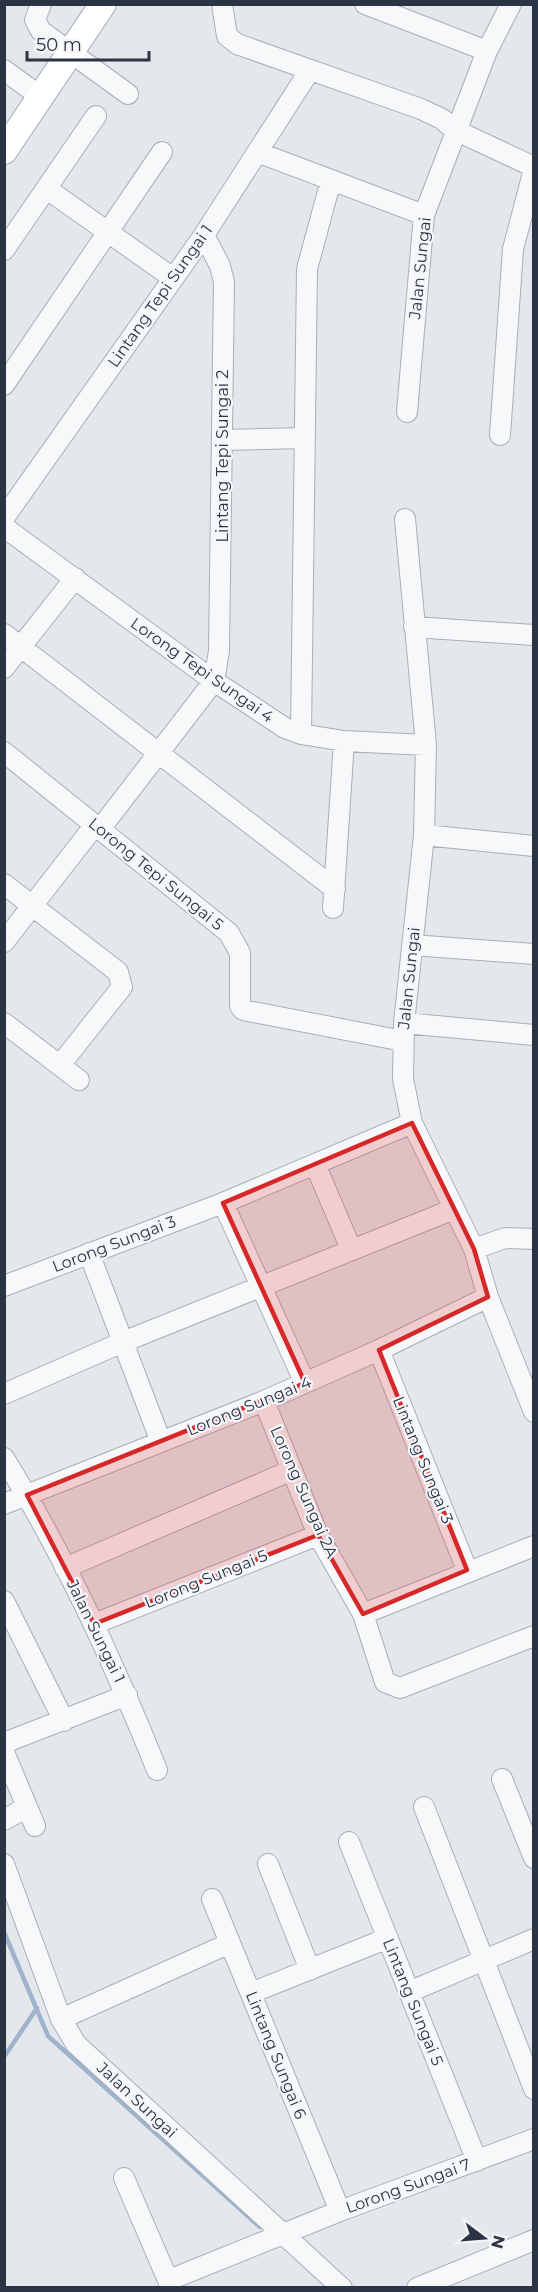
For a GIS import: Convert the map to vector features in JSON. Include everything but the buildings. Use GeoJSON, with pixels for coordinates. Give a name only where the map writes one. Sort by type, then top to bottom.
{"type":"FeatureCollection","features":[{"type":"Feature","properties":{"kind":"main road"},"geometry":{"type":"LineString","coordinates":[[4,151],[103,4]]}},
{"type":"Feature","properties":{"kind":"street"},"geometry":{"type":"LineString","coordinates":[[41,4],[35,20],[41,31],[128,94]]}},
{"type":"Feature","properties":{"kind":"street"},"geometry":{"type":"LineString","coordinates":[[222,4],[227,36],[237,44],[421,110],[442,119],[455,130],[534,168],[513,249],[500,435]]}},
{"type":"Feature","properties":{"kind":"street"},"geometry":{"type":"LineString","coordinates":[[365,4],[487,51]]}},
{"type":"Feature","properties":{"kind":"street","name":"Jalan Sungai"},"geometry":{"type":"LineString","coordinates":[[407,412],[424,215],[487,51],[511,4]]}},
{"type":"Feature","properties":{"kind":"street","name":"Lintang Tepi Sungai 1"},"geometry":{"type":"LineString","coordinates":[[4,518],[204,235],[310,70]]}},
{"type":"Feature","properties":{"kind":"street"},"geometry":{"type":"LineString","coordinates":[[9,80],[41,97]]}},
{"type":"Feature","properties":{"kind":"street"},"geometry":{"type":"LineString","coordinates":[[4,250],[96,116]]}},
{"type":"Feature","properties":{"kind":"street"},"geometry":{"type":"LineString","coordinates":[[4,386],[162,152]]}},
{"type":"Feature","properties":{"kind":"street"},"geometry":{"type":"LineString","coordinates":[[257,152],[424,215]]}},
{"type":"Feature","properties":{"kind":"street"},"geometry":{"type":"LineString","coordinates":[[301,734],[303,438],[307,269],[331,180]]}},
{"type":"Feature","properties":{"kind":"street"},"geometry":{"type":"LineString","coordinates":[[47,189],[174,278]]}},
{"type":"Feature","properties":{"kind":"street","name":"Lintang Tepi Sungai 2"},"geometry":{"type":"LineString","coordinates":[[204,235],[223,274],[221,635],[214,681]]}},
{"type":"Feature","properties":{"kind":"street"},"geometry":{"type":"LineString","coordinates":[[222,440],[303,438]]}},
{"type":"Feature","properties":{"kind":"street","name":"Jalan Sungai"},"geometry":{"type":"LineString","coordinates":[[405,519],[426,745],[424,835],[403,1032],[403,1079],[412,1123],[474,1249],[488,1297],[534,1412]]}},
{"type":"Feature","properties":{"kind":"street","name":"Lorong Tepi Sungai 4"},"geometry":{"type":"LineString","coordinates":[[4,526],[214,681],[285,728],[301,734],[344,741],[426,745]]}},
{"type":"Feature","properties":{"kind":"street"},"geometry":{"type":"LineString","coordinates":[[4,668],[75,578]]}},
{"type":"Feature","properties":{"kind":"street"},"geometry":{"type":"LineString","coordinates":[[414,627],[534,635]]}},
{"type":"Feature","properties":{"kind":"street"},"geometry":{"type":"LineString","coordinates":[[4,634],[158,755],[334,899],[344,741]]}},
{"type":"Feature","properties":{"kind":"street"},"geometry":{"type":"LineString","coordinates":[[4,942],[32,905],[158,755],[214,681]]}},
{"type":"Feature","properties":{"kind":"street","name":"Lorong Tepi Sungai 5"},"geometry":{"type":"LineString","coordinates":[[4,752],[229,933],[240,953],[240,1006],[243,1010],[403,1032]]}},
{"type":"Feature","properties":{"kind":"street"},"geometry":{"type":"LineString","coordinates":[[424,835],[534,846]]}},
{"type":"Feature","properties":{"kind":"street"},"geometry":{"type":"LineString","coordinates":[[4,884],[118,972],[122,987],[60,1065]]}},
{"type":"Feature","properties":{"kind":"street"},"geometry":{"type":"LineString","coordinates":[[412,945],[534,954]]}},
{"type":"Feature","properties":{"kind":"street"},"geometry":{"type":"LineString","coordinates":[[4,1023],[79,1080]]}},
{"type":"Feature","properties":{"kind":"street"},"geometry":{"type":"LineString","coordinates":[[403,1032],[534,1035]]}},
{"type":"Feature","properties":{"kind":"street","name":"Lorong Sungai 3"},"geometry":{"type":"LineString","coordinates":[[4,1286],[223,1203],[412,1123]]}},
{"type":"Feature","properties":{"kind":"street"},"geometry":{"type":"LineString","coordinates":[[315,1164],[351,1249]]}},
{"type":"Feature","properties":{"kind":"street"},"geometry":{"type":"LineString","coordinates":[[223,1203],[305,1383]]}},
{"type":"Feature","properties":{"kind":"street"},"geometry":{"type":"LineString","coordinates":[[4,1394],[123,1342],[454,1209]]}},
{"type":"Feature","properties":{"kind":"street"},"geometry":{"type":"LineString","coordinates":[[474,1249],[505,1238],[534,1239]]}},
{"type":"Feature","properties":{"kind":"street"},"geometry":{"type":"LineString","coordinates":[[89,1253],[161,1442]]}},
{"type":"Feature","properties":{"kind":"street","name":"Lorong Sungai 4"},"geometry":{"type":"LineString","coordinates":[[4,1504],[264,1401],[379,1350],[488,1297]]}},
{"type":"Feature","properties":{"kind":"street","name":"Lintang Sungai 3"},"geometry":{"type":"LineString","coordinates":[[379,1350],[467,1570]]}},
{"type":"Feature","properties":{"kind":"street","name":"Lorong Sungai 2A"},"geometry":{"type":"LineString","coordinates":[[264,1401],[318,1535],[363,1614],[385,1682],[400,1688],[534,1636]]}},
{"type":"Feature","properties":{"kind":"street"},"geometry":{"type":"LineString","coordinates":[[4,1458],[27,1495]]}},
{"type":"Feature","properties":{"kind":"street"},"geometry":{"type":"LineString","coordinates":[[65,1569],[292,1470]]}},
{"type":"Feature","properties":{"kind":"street","name":"Jalan Sungai 1"},"geometry":{"type":"LineString","coordinates":[[27,1495],[94,1624],[127,1695],[157,1770]]}},
{"type":"Feature","properties":{"kind":"street","name":"Lorong Sungai 5"},"geometry":{"type":"LineString","coordinates":[[94,1624],[318,1535]]}},
{"type":"Feature","properties":{"kind":"street"},"geometry":{"type":"LineString","coordinates":[[363,1614],[467,1570],[534,1546]]}},
{"type":"Feature","properties":{"kind":"street"},"geometry":{"type":"LineString","coordinates":[[4,1601],[64,1721]]}},
{"type":"Feature","properties":{"kind":"street"},"geometry":{"type":"LineString","coordinates":[[4,1743],[127,1695]]}},
{"type":"Feature","properties":{"kind":"street"},"geometry":{"type":"LineString","coordinates":[[4,1752],[34,1826]]}},
{"type":"Feature","properties":{"kind":"street"},"geometry":{"type":"LineString","coordinates":[[502,1779],[534,1858]]}},
{"type":"Feature","properties":{"kind":"street"},"geometry":{"type":"LineString","coordinates":[[4,1820],[27,1807]]}},
{"type":"Feature","properties":{"kind":"street"},"geometry":{"type":"LineString","coordinates":[[424,1808],[534,2089]]}},
{"type":"Feature","properties":{"kind":"street","name":"Lintang Sungai 5"},"geometry":{"type":"LineString","coordinates":[[349,1842],[477,2161]]}},
{"type":"Feature","properties":{"kind":"street","name":"Jalan Sungai"},"geometry":{"type":"LineString","coordinates":[[4,1864],[61,2019],[76,2044],[342,2288]]}},
{"type":"Feature","properties":{"kind":"street"},"geometry":{"type":"LineString","coordinates":[[268,1864],[310,1970]]}},
{"type":"Feature","properties":{"kind":"street","name":"Lintang Sungai 6"},"geometry":{"type":"LineString","coordinates":[[212,1899],[340,2211]]}},
{"type":"Feature","properties":{"kind":"street"},"geometry":{"type":"LineString","coordinates":[[251,1993],[388,1938]]}},
{"type":"Feature","properties":{"kind":"street"},"geometry":{"type":"LineString","coordinates":[[409,1992],[534,1939]]}},
{"type":"Feature","properties":{"kind":"street"},"geometry":{"type":"LineString","coordinates":[[61,2019],[230,1943]]}},
{"type":"Feature","properties":{"kind":"street","name":"Lorong Sungai 7"},"geometry":{"type":"LineString","coordinates":[[169,2286],[174,2278],[282,2233],[534,2139]]}},
{"type":"Feature","properties":{"kind":"street"},"geometry":{"type":"LineString","coordinates":[[124,2178],[169,2286]]}},
{"type":"Feature","properties":{"kind":"street"},"geometry":{"type":"LineString","coordinates":[[417,2288],[534,2240]]}},
{"type":"Feature","properties":{"kind":"highlighted area"},"geometry":{"type":"Polygon","coordinates":[[[412,1123],[474,1249],[488,1297],[379,1350],[467,1570],[363,1614],[318,1535],[94,1624],[27,1495],[305,1383],[223,1203],[412,1123]]]}},
{"type":"Feature","properties":{"kind":"waterway"},"geometry":{"type":"LineString","coordinates":[[4,1932],[48,2036],[260,2227]]}},
{"type":"Feature","properties":{"kind":"waterway"},"geometry":{"type":"LineString","coordinates":[[4,2057],[37,2008]]}}]}
